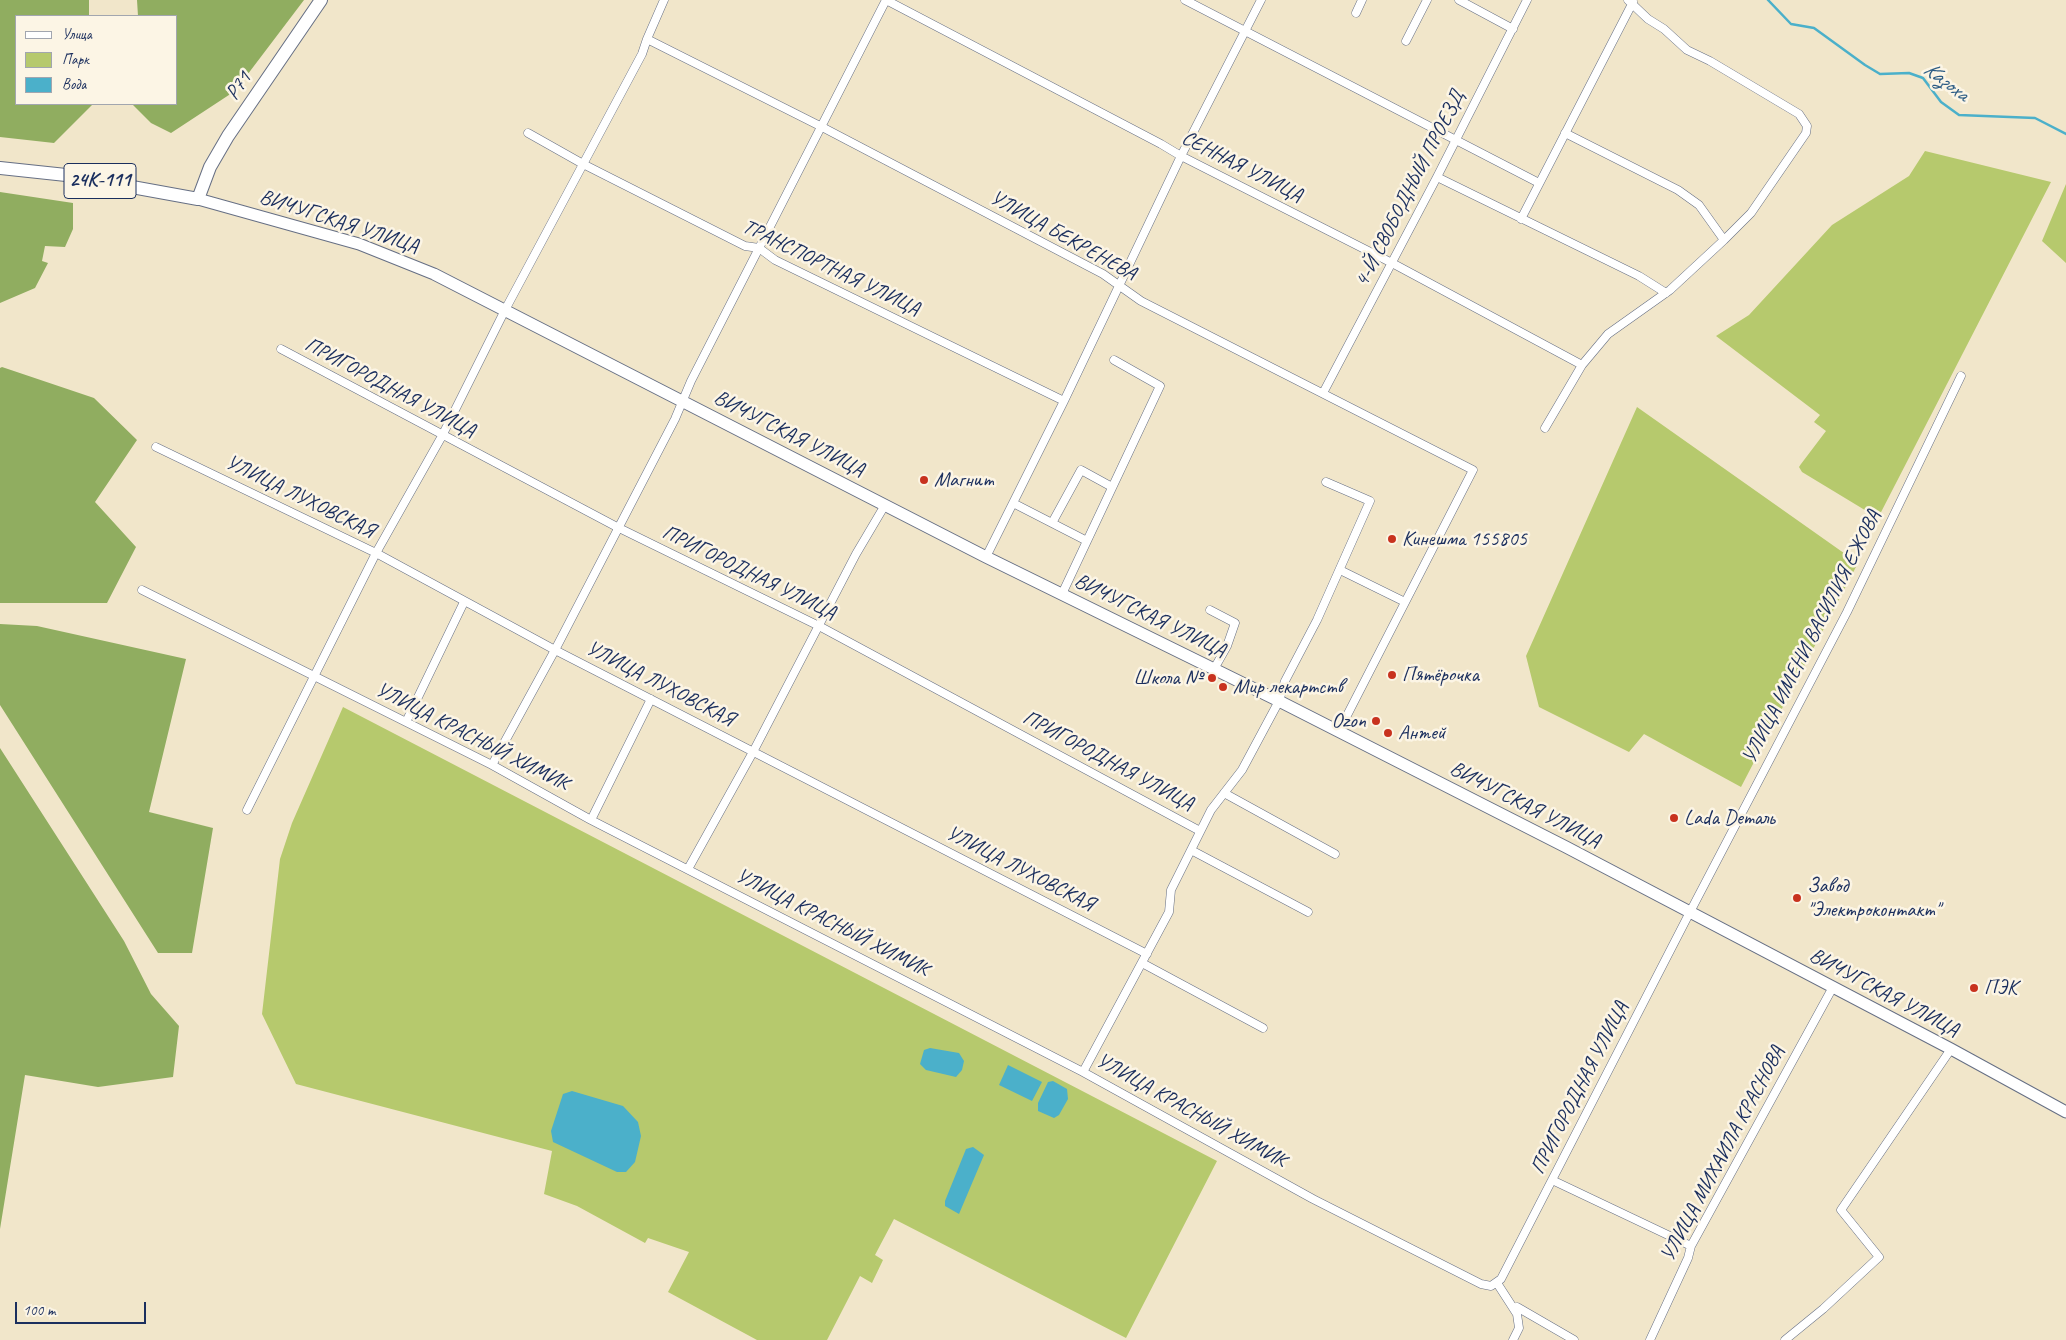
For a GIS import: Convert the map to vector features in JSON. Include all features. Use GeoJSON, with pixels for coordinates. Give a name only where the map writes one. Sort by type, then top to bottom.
{"type":"FeatureCollection","features":[{"type":"Feature","properties":{"kind":"main road","name":"Р71"},"geometry":{"type":"LineString","coordinates":[[198,199],[210,167],[228,136],[321,0]]}},
{"type":"Feature","properties":{"kind":"main road","name":"24К-111"},"geometry":{"type":"LineString","coordinates":[[0,168],[66,175],[198,199]]}},
{"type":"Feature","properties":{"kind":"main road","name":"ВИЧУГСКАЯ УЛИЦА"},"geometry":{"type":"LineString","coordinates":[[198,199],[343,240],[391,256],[434,274],[986,557],[1339,731],[1690,912],[1951,1049],[2066,1112]]}},
{"type":"Feature","properties":{"kind":"street"},"geometry":{"type":"LineString","coordinates":[[246,810],[376,553],[442,436],[505,310],[642,54],[646,38],[664,0]]}},
{"type":"Feature","properties":{"kind":"street"},"geometry":{"type":"LineString","coordinates":[[492,764],[555,650],[886,0]]}},
{"type":"Feature","properties":{"kind":"street","name":"СЕННАЯ УЛИЦА"},"geometry":{"type":"LineString","coordinates":[[886,0],[1181,156],[1392,263],[1582,365]]}},
{"type":"Feature","properties":{"kind":"street"},"geometry":{"type":"LineString","coordinates":[[1185,0],[1539,183]]}},
{"type":"Feature","properties":{"kind":"street"},"geometry":{"type":"LineString","coordinates":[[986,557],[1064,402],[1181,156],[1261,0]]}},
{"type":"Feature","properties":{"kind":"street"},"geometry":{"type":"LineString","coordinates":[[1356,13],[1362,0]]}},
{"type":"Feature","properties":{"kind":"street"},"geometry":{"type":"LineString","coordinates":[[1406,40],[1427,0]]}},
{"type":"Feature","properties":{"kind":"street"},"geometry":{"type":"LineString","coordinates":[[1459,0],[1513,29]]}},
{"type":"Feature","properties":{"kind":"street","name":"4-Й СВОБОДНЫЙ ПРОЕЗД"},"geometry":{"type":"LineString","coordinates":[[1323,393],[1437,177],[1527,0]]}},
{"type":"Feature","properties":{"kind":"street"},"geometry":{"type":"LineString","coordinates":[[1521,219],[1630,1],[1648,19],[1664,29],[1686,50],[1710,61],[1799,114],[1806,126],[1806,133],[1751,213],[1666,293],[1616,327],[1582,365],[1545,428]]}},
{"type":"Feature","properties":{"kind":"street","name":"УЛИЦА БЕКРЕНЕВА"},"geometry":{"type":"LineString","coordinates":[[646,38],[822,127],[1094,270],[1141,301],[1473,470],[1406,602]]}},
{"type":"Feature","properties":{"kind":"street","name":"ТРАНСПОРТНАЯ УЛИЦА"},"geometry":{"type":"LineString","coordinates":[[528,133],[584,164],[745,246],[759,248],[775,260],[1064,402]]}},
{"type":"Feature","properties":{"kind":"street"},"geometry":{"type":"LineString","coordinates":[[1565,133],[1678,190],[1699,205],[1724,240]]}},
{"type":"Feature","properties":{"kind":"street"},"geometry":{"type":"LineString","coordinates":[[1437,177],[1639,276],[1666,293]]}},
{"type":"Feature","properties":{"kind":"street","name":"ПРИГОРОДНАЯ УЛИЦА"},"geometry":{"type":"LineString","coordinates":[[281,349],[617,528],[819,626],[1200,830]]}},
{"type":"Feature","properties":{"kind":"street"},"geometry":{"type":"LineString","coordinates":[[1062,594],[1160,386],[1114,360]]}},
{"type":"Feature","properties":{"kind":"street","name":"УЛИЦА ИМЕНИ ВАСИЛИЯ ЕЖОВА"},"geometry":{"type":"LineString","coordinates":[[1690,912],[1847,612],[1961,376]]}},
{"type":"Feature","properties":{"kind":"street","name":"УЛИЦА ЛУХОВСКАЯ"},"geometry":{"type":"LineString","coordinates":[[156,447],[376,553],[555,650],[1147,954]]}},
{"type":"Feature","properties":{"kind":"street"},"geometry":{"type":"LineString","coordinates":[[1052,523],[1081,470],[1112,487]]}},
{"type":"Feature","properties":{"kind":"street"},"geometry":{"type":"LineString","coordinates":[[1083,1072],[1169,912],[1171,890],[1200,830],[1211,810],[1242,770],[1280,701],[1285,681],[1317,620],[1370,502],[1326,482]]}},
{"type":"Feature","properties":{"kind":"street"},"geometry":{"type":"LineString","coordinates":[[1013,503],[1087,541]]}},
{"type":"Feature","properties":{"kind":"street"},"geometry":{"type":"LineString","coordinates":[[688,869],[753,752],[859,547],[885,505]]}},
{"type":"Feature","properties":{"kind":"street"},"geometry":{"type":"LineString","coordinates":[[1339,731],[1406,602],[1340,570]]}},
{"type":"Feature","properties":{"kind":"street","name":"УЛИЦА КРАСНЫЙ ХИМИК"},"geometry":{"type":"LineString","coordinates":[[142,590],[492,764],[591,820],[1083,1072],[1313,1199],[1481,1284],[1491,1286],[1499,1281]]}},
{"type":"Feature","properties":{"kind":"street"},"geometry":{"type":"LineString","coordinates":[[406,722],[464,602]]}},
{"type":"Feature","properties":{"kind":"street"},"geometry":{"type":"LineString","coordinates":[[1210,610],[1235,623],[1227,646],[1214,669]]}},
{"type":"Feature","properties":{"kind":"street"},"geometry":{"type":"LineString","coordinates":[[591,820],[651,699]]}},
{"type":"Feature","properties":{"kind":"street"},"geometry":{"type":"LineString","coordinates":[[1224,793],[1335,854]]}},
{"type":"Feature","properties":{"kind":"street"},"geometry":{"type":"LineString","coordinates":[[1191,850],[1308,912]]}},
{"type":"Feature","properties":{"kind":"street","name":"ПРИГОРОДНАЯ УЛИЦА"},"geometry":{"type":"LineString","coordinates":[[1499,1281],[1690,912]]}},
{"type":"Feature","properties":{"kind":"street"},"geometry":{"type":"LineString","coordinates":[[1142,964],[1263,1028]]}},
{"type":"Feature","properties":{"kind":"street","name":"УЛИЦА МИХАИЛА КРАСНОВА"},"geometry":{"type":"LineString","coordinates":[[1650,1340],[1688,1258],[1691,1246],[1833,987]]}},
{"type":"Feature","properties":{"kind":"street"},"geometry":{"type":"LineString","coordinates":[[1785,1340],[1823,1309],[1879,1257],[1841,1210],[1951,1049]]}},
{"type":"Feature","properties":{"kind":"street"},"geometry":{"type":"LineString","coordinates":[[1552,1180],[1691,1246]]}},
{"type":"Feature","properties":{"kind":"street"},"geometry":{"type":"LineString","coordinates":[[1499,1281],[1517,1314],[1520,1328],[1513,1340]]}},
{"type":"Feature","properties":{"kind":"street"},"geometry":{"type":"LineString","coordinates":[[1517,1307],[1574,1340]]}},
{"type":"Feature","properties":{"kind":"green space"},"geometry":{"type":"Polygon","coordinates":[[[0,0],[89,0],[89,15],[15,15],[15,105],[92,105],[54,143],[0,137],[0,0]]]}},
{"type":"Feature","properties":{"kind":"green space"},"geometry":{"type":"Polygon","coordinates":[[[137,0],[304,0],[235,91],[171,133],[151,123],[133,105],[178,105],[178,15],[138,15],[137,0]]]}},
{"type":"Feature","properties":{"kind":"green space"},"geometry":{"type":"Polygon","coordinates":[[[1925,151],[2051,182],[1878,518],[1802,472],[1799,467],[1826,431],[1814,422],[1820,415],[1716,336],[1749,315],[1832,225],[1909,176],[1925,151]]]}},
{"type":"Feature","properties":{"kind":"green space"},"geometry":{"type":"Polygon","coordinates":[[[2066,184],[2066,263],[2042,241],[2066,184]]]}},
{"type":"Feature","properties":{"kind":"green space"},"geometry":{"type":"Polygon","coordinates":[[[0,192],[73,203],[73,229],[65,247],[45,246],[42,261],[48,263],[35,288],[0,303],[0,192]]]}},
{"type":"Feature","properties":{"kind":"green space"},"geometry":{"type":"Polygon","coordinates":[[[2,367],[94,398],[137,440],[95,502],[136,547],[107,603],[0,603],[0,368],[2,367]]]}},
{"type":"Feature","properties":{"kind":"green space"},"geometry":{"type":"Polygon","coordinates":[[[1637,407],[1858,563],[1741,787],[1644,734],[1629,752],[1539,707],[1526,656],[1637,407]]]}},
{"type":"Feature","properties":{"kind":"green space"},"geometry":{"type":"Polygon","coordinates":[[[0,624],[37,626],[186,659],[149,812],[213,828],[192,953],[158,953],[0,705],[0,624]]]}},
{"type":"Feature","properties":{"kind":"green space"},"geometry":{"type":"Polygon","coordinates":[[[343,707],[1217,1161],[1126,1338],[894,1219],[875,1255],[883,1260],[872,1283],[860,1276],[827,1340],[757,1340],[668,1292],[689,1252],[648,1238],[645,1243],[577,1206],[544,1194],[552,1151],[296,1084],[262,1014],[280,859],[292,823],[343,707]]]}},
{"type":"Feature","properties":{"kind":"green space"},"geometry":{"type":"Polygon","coordinates":[[[0,748],[124,941],[151,994],[179,1026],[173,1077],[98,1087],[25,1075],[0,1229],[0,748]]]}},
{"type":"Feature","properties":{"kind":"water"},"geometry":{"type":"Polygon","coordinates":[[[930,1048],[959,1053],[964,1061],[962,1070],[956,1077],[926,1070],[920,1064],[924,1050],[930,1048]]]}},
{"type":"Feature","properties":{"kind":"water"},"geometry":{"type":"Polygon","coordinates":[[[1008,1065],[1042,1082],[1032,1101],[999,1085],[1008,1065]]]}},
{"type":"Feature","properties":{"kind":"water"},"geometry":{"type":"Polygon","coordinates":[[[1053,1081],[1067,1089],[1068,1099],[1059,1115],[1054,1118],[1038,1111],[1038,1103],[1048,1082],[1053,1081]]]}},
{"type":"Feature","properties":{"kind":"water"},"geometry":{"type":"Polygon","coordinates":[[[572,1091],[623,1106],[638,1122],[641,1136],[635,1162],[626,1172],[617,1172],[553,1142],[551,1131],[563,1094],[572,1091]]]}},
{"type":"Feature","properties":{"kind":"water"},"geometry":{"type":"Polygon","coordinates":[[[973,1147],[984,1155],[959,1214],[945,1206],[945,1201],[966,1149],[973,1147]]]}},
{"type":"Feature","properties":{"kind":"waterway","name":"Казоха"},"geometry":{"type":"LineString","coordinates":[[1768,0],[1791,24],[1814,28],[1880,74],[1909,73],[1923,78],[1941,102],[1959,115],[2035,118],[2066,134]]}},
{"type":"Feature","properties":{"kind":"place","name":"Магнит"},"geometry":{"type":"Point","coordinates":[924,480]}},
{"type":"Feature","properties":{"kind":"place","name":"Кинешма 155805"},"geometry":{"type":"Point","coordinates":[1392,539]}},
{"type":"Feature","properties":{"kind":"place","name":"Пятёрочка"},"geometry":{"type":"Point","coordinates":[1392,675]}},
{"type":"Feature","properties":{"kind":"place","name":"Школа №"},"geometry":{"type":"Point","coordinates":[1212,678]}},
{"type":"Feature","properties":{"kind":"place","name":"Мир лекартств"},"geometry":{"type":"Point","coordinates":[1223,687]}},
{"type":"Feature","properties":{"kind":"place","name":"Ozon"},"geometry":{"type":"Point","coordinates":[1376,721]}},
{"type":"Feature","properties":{"kind":"place","name":"Антей"},"geometry":{"type":"Point","coordinates":[1388,733]}},
{"type":"Feature","properties":{"kind":"place","name":"Lada Dеталь"},"geometry":{"type":"Point","coordinates":[1674,818]}},
{"type":"Feature","properties":{"kind":"place","name":"Завод \"Электроконтакт\""},"geometry":{"type":"Point","coordinates":[1797,898]}},
{"type":"Feature","properties":{"kind":"place","name":"ПЭК"},"geometry":{"type":"Point","coordinates":[1974,988]}}]}
